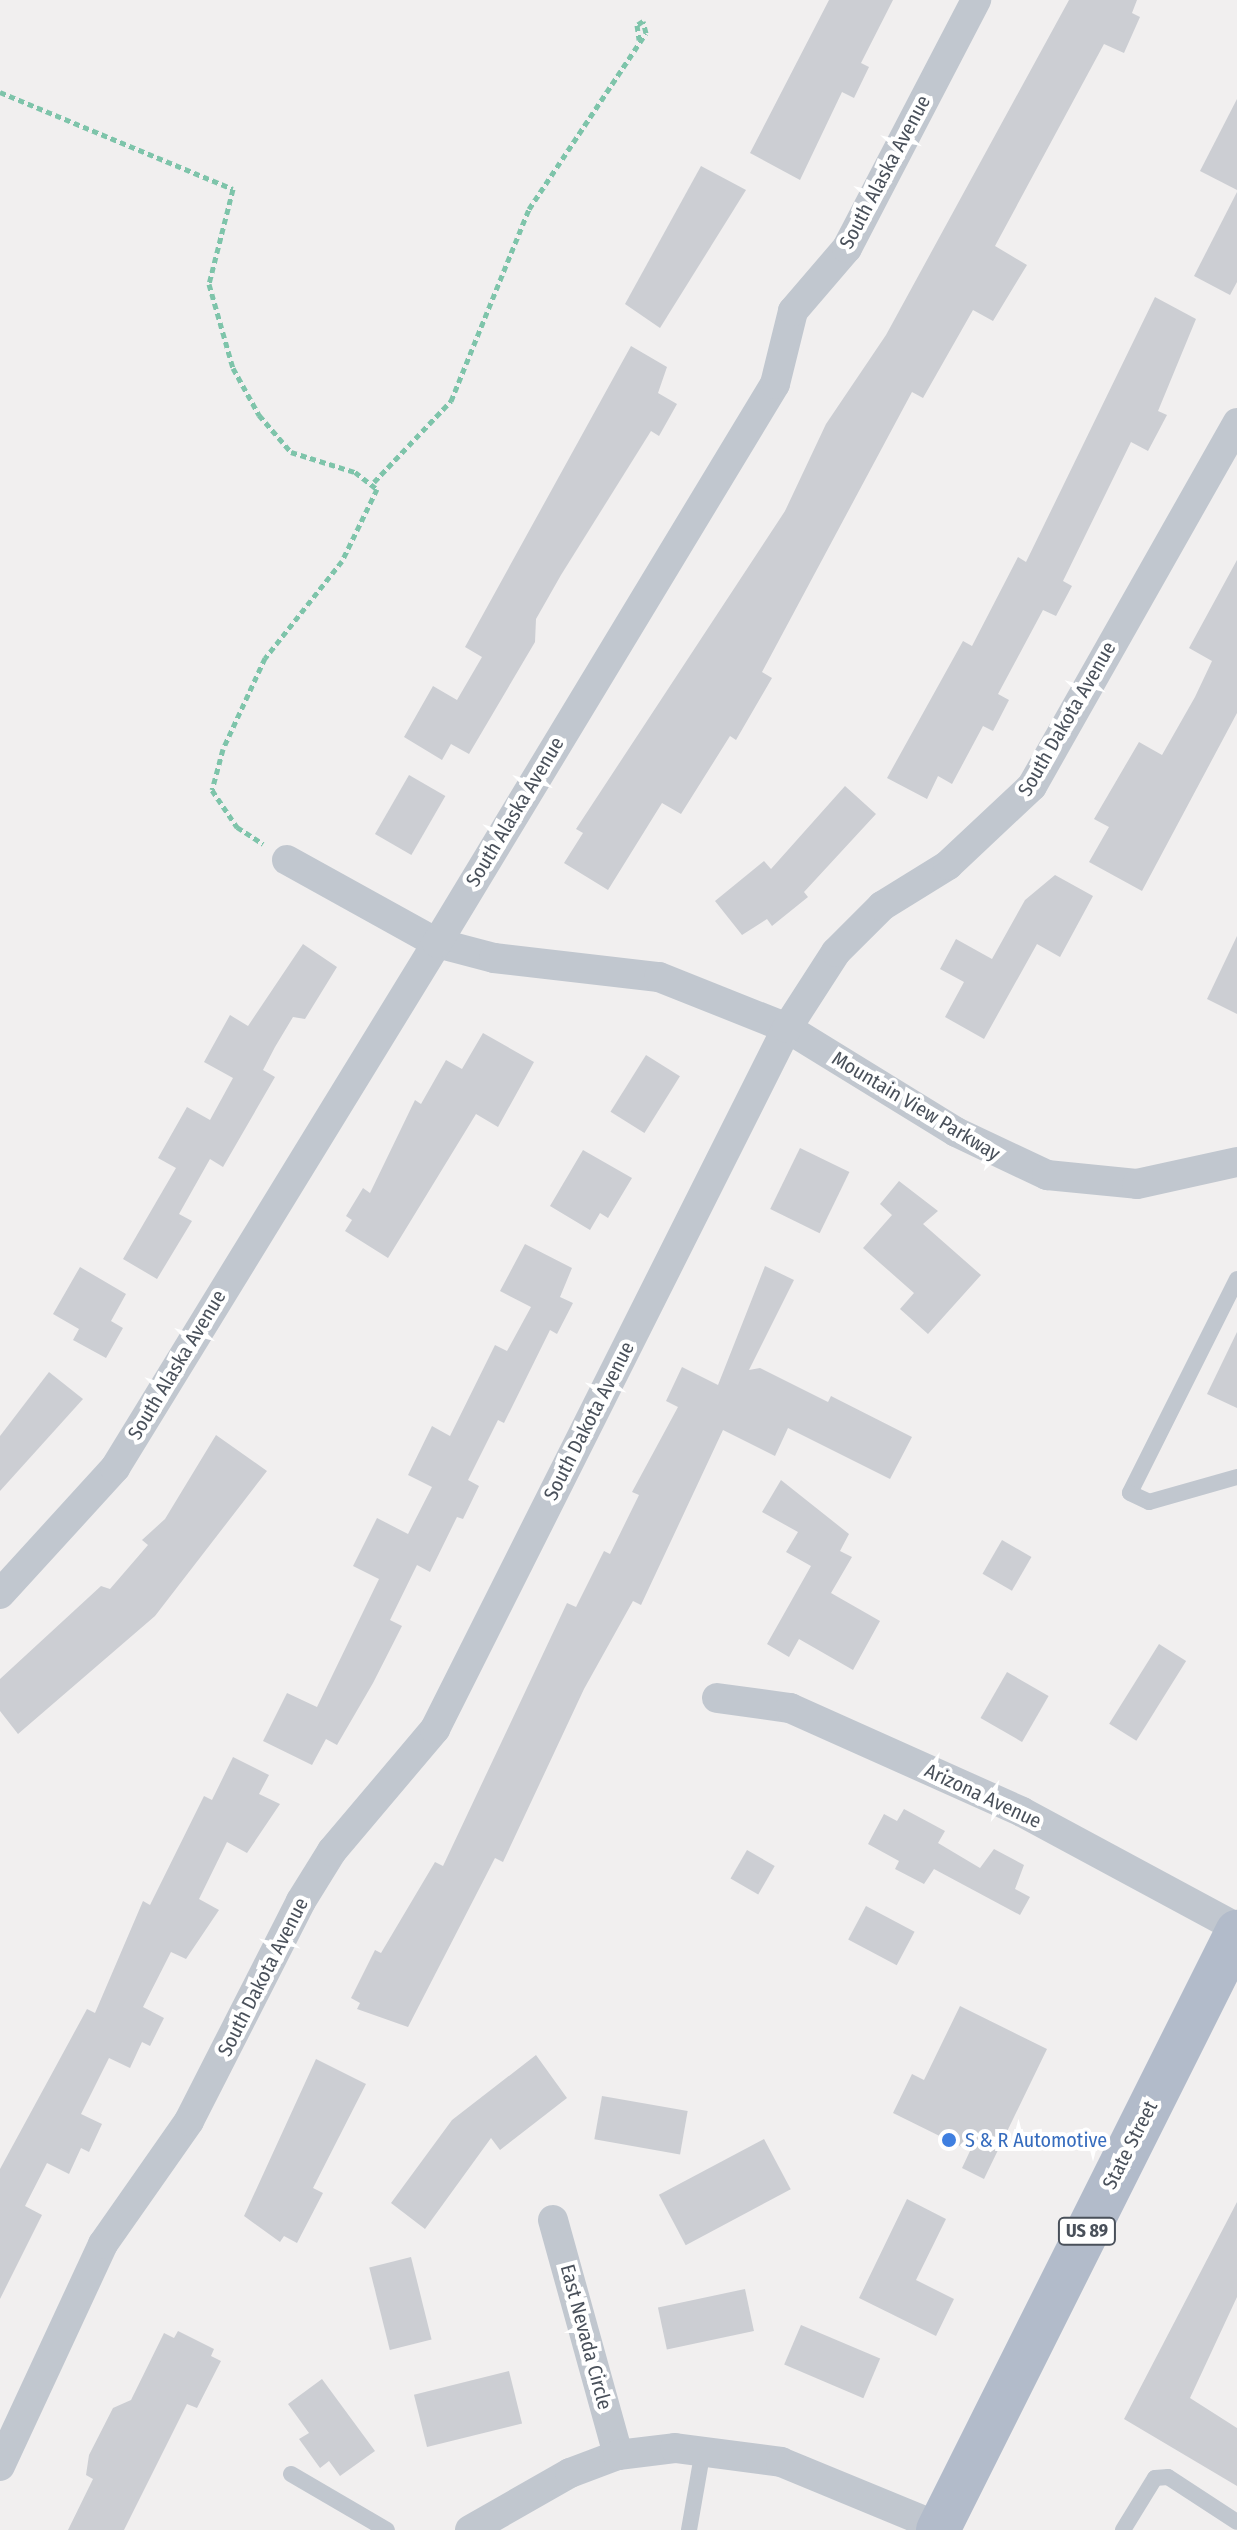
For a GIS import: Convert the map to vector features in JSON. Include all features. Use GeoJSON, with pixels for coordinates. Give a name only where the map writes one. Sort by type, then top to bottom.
{"type":"FeatureCollection","features":[{"type":"Feature","properties":{"kind":"main road","name":"State Street"},"geometry":{"type":"LineString","coordinates":[[938,2528],[1237,1930]]}},
{"type":"Feature","properties":{"kind":"street","name":"South Alaska Avenue"},"geometry":{"type":"LineString","coordinates":[[0,1594],[115,1468],[437,943],[775,384],[793,311],[847,248],[976,0]]}},
{"type":"Feature","properties":{"kind":"street","name":"South Dakota Avenue"},"geometry":{"type":"LineString","coordinates":[[0,2466],[103,2244],[189,2121],[301,1901],[332,1851],[435,1729],[787,1028],[836,952],[882,906],[948,865],[1032,786],[1237,423]]}},
{"type":"Feature","properties":{"kind":"street","name":"Mountain View Parkway"},"geometry":{"type":"LineString","coordinates":[[287,860],[437,943],[494,958],[659,977],[787,1028],[956,1132],[1047,1175],[1137,1184],[1237,1162]]}},
{"type":"Feature","properties":{"kind":"street","name":"Arizona Avenue"},"geometry":{"type":"LineString","coordinates":[[717,1698],[790,1708],[1022,1812],[1237,1930]]}},
{"type":"Feature","properties":{"kind":"street","name":"East Nevada Circle"},"geometry":{"type":"LineString","coordinates":[[553,2220],[618,2455]]}},
{"type":"Feature","properties":{"kind":"street"},"geometry":{"type":"LineString","coordinates":[[470,2530],[518,2499],[618,2455],[703,2450],[781,2462],[938,2528]]}},
{"type":"Feature","properties":{"kind":"lane"},"geometry":{"type":"LineString","coordinates":[[1237,1279],[1130,1493],[1149,1502],[1237,1477]]}},
{"type":"Feature","properties":{"kind":"lane"},"geometry":{"type":"LineString","coordinates":[[689,2530],[703,2450]]}},
{"type":"Feature","properties":{"kind":"lane"},"geometry":{"type":"LineString","coordinates":[[291,2474],[387,2530]]}},
{"type":"Feature","properties":{"kind":"lane"},"geometry":{"type":"LineString","coordinates":[[1123,2530],[1155,2478],[1168,2477],[1237,2522]]}},
{"type":"Feature","properties":{"kind":"path"},"geometry":{"type":"LineString","coordinates":[[287,860],[237,827],[212,790],[242,700],[265,658],[342,561],[376,502],[374,482],[451,401],[529,209],[639,40]]}},
{"type":"Feature","properties":{"kind":"path"},"geometry":{"type":"LineString","coordinates":[[0,92],[233,189],[209,284],[233,368],[291,452],[374,482]]}},
{"type":"Feature","properties":{"kind":"building"},"geometry":{"type":"Polygon","coordinates":[[[829,0],[893,0],[861,63],[869,67],[854,98],[842,92],[800,180],[750,153],[829,0]]]}},
{"type":"Feature","properties":{"kind":"building"},"geometry":{"type":"Polygon","coordinates":[[[1069,0],[1137,0],[1132,13],[1140,17],[1124,53],[1104,44],[995,246],[1027,265],[993,321],[973,310],[923,398],[912,392],[762,672],[772,678],[736,740],[730,736],[681,814],[662,803],[608,890],[564,863],[583,833],[576,829],[785,511],[826,424],[886,335],[1069,0]]]}},
{"type":"Feature","properties":{"kind":"building"},"geometry":{"type":"Polygon","coordinates":[[[1237,99],[1237,190],[1200,171],[1237,99]]]}},
{"type":"Feature","properties":{"kind":"building"},"geometry":{"type":"Polygon","coordinates":[[[701,166],[746,190],[660,328],[625,304],[701,166]]]}},
{"type":"Feature","properties":{"kind":"building"},"geometry":{"type":"Polygon","coordinates":[[[1237,192],[1237,282],[1230,295],[1194,276],[1237,192]]]}},
{"type":"Feature","properties":{"kind":"building"},"geometry":{"type":"Polygon","coordinates":[[[1155,297],[1196,319],[1158,411],[1167,415],[1148,451],[1131,442],[1063,581],[1072,586],[1056,616],[1043,610],[998,694],[1009,700],[993,731],[983,726],[952,784],[938,776],[927,799],[887,778],[963,641],[972,646],[1018,557],[1026,562],[1155,297]]]}},
{"type":"Feature","properties":{"kind":"building"},"geometry":{"type":"Polygon","coordinates":[[[631,346],[667,367],[658,393],[677,404],[659,436],[651,431],[561,575],[536,619],[535,642],[469,754],[451,744],[442,760],[404,737],[433,686],[457,700],[482,657],[465,647],[631,346]]]}},
{"type":"Feature","properties":{"kind":"building"},"geometry":{"type":"Polygon","coordinates":[[[1237,560],[1237,713],[1142,891],[1089,862],[1109,827],[1094,819],[1139,742],[1162,755],[1195,697],[1212,661],[1189,648],[1237,560]]]}},
{"type":"Feature","properties":{"kind":"building"},"geometry":{"type":"Polygon","coordinates":[[[409,775],[445,796],[411,855],[375,834],[409,775]]]}},
{"type":"Feature","properties":{"kind":"building"},"geometry":{"type":"Polygon","coordinates":[[[845,786],[876,814],[804,892],[808,897],[772,926],[767,919],[742,935],[715,901],[764,861],[771,869],[845,786]]]}},
{"type":"Feature","properties":{"kind":"building"},"geometry":{"type":"Polygon","coordinates":[[[1055,875],[1093,896],[1060,957],[1037,944],[984,1039],[945,1017],[964,982],[940,969],[956,939],[992,959],[1025,900],[1055,875]]]}},
{"type":"Feature","properties":{"kind":"building"},"geometry":{"type":"Polygon","coordinates":[[[1237,936],[1237,1014],[1207,999],[1237,936]]]}},
{"type":"Feature","properties":{"kind":"building"},"geometry":{"type":"Polygon","coordinates":[[[303,944],[337,967],[305,1019],[293,1017],[275,1047],[263,1070],[275,1077],[223,1167],[210,1159],[179,1214],[192,1221],[157,1279],[123,1259],[176,1168],[158,1158],[187,1107],[210,1120],[233,1078],[204,1062],[230,1015],[248,1026],[303,944]]]}},
{"type":"Feature","properties":{"kind":"building"},"geometry":{"type":"Polygon","coordinates":[[[483,1033],[534,1062],[498,1127],[476,1114],[388,1258],[345,1231],[352,1220],[346,1216],[363,1188],[370,1193],[415,1100],[421,1104],[446,1060],[462,1069],[483,1033]]]}},
{"type":"Feature","properties":{"kind":"building"},"geometry":{"type":"Polygon","coordinates":[[[646,1055],[680,1076],[644,1133],[610,1112],[646,1055]]]}},
{"type":"Feature","properties":{"kind":"building"},"geometry":{"type":"Polygon","coordinates":[[[800,1148],[849,1172],[820,1233],[770,1209],[800,1148]]]}},
{"type":"Feature","properties":{"kind":"building"},"geometry":{"type":"Polygon","coordinates":[[[583,1150],[632,1178],[608,1218],[600,1213],[590,1230],[550,1206],[583,1150]]]}},
{"type":"Feature","properties":{"kind":"building"},"geometry":{"type":"Polygon","coordinates":[[[899,1181],[938,1211],[923,1224],[981,1275],[928,1334],[900,1309],[914,1293],[863,1248],[892,1215],[880,1204],[899,1181]]]}},
{"type":"Feature","properties":{"kind":"building"},"geometry":{"type":"Polygon","coordinates":[[[525,1244],[572,1268],[560,1297],[573,1303],[557,1334],[550,1330],[504,1423],[498,1420],[468,1480],[479,1486],[463,1519],[457,1517],[430,1572],[417,1565],[390,1620],[402,1626],[373,1683],[337,1745],[326,1739],[312,1765],[263,1741],[287,1693],[317,1707],[379,1579],[353,1566],[377,1518],[408,1534],[432,1487],[408,1475],[432,1426],[450,1436],[495,1345],[507,1351],[531,1307],[500,1291],[525,1244]]]}},
{"type":"Feature","properties":{"kind":"building"},"geometry":{"type":"Polygon","coordinates":[[[765,1266],[794,1280],[749,1370],[760,1368],[828,1402],[831,1396],[912,1437],[890,1479],[788,1428],[775,1456],[723,1430],[641,1605],[633,1601],[584,1689],[503,1862],[495,1858],[408,2027],[357,2009],[360,2003],[351,1998],[375,1950],[381,1953],[435,1862],[443,1866],[567,1603],[576,1607],[604,1551],[610,1554],[639,1495],[632,1492],[678,1407],[666,1401],[682,1367],[718,1385],[765,1266]]]}},
{"type":"Feature","properties":{"kind":"building"},"geometry":{"type":"Polygon","coordinates":[[[80,1267],[126,1294],[111,1321],[123,1328],[106,1358],[73,1340],[79,1329],[53,1314],[80,1267]]]}},
{"type":"Feature","properties":{"kind":"building"},"geometry":{"type":"Polygon","coordinates":[[[1237,1332],[1237,1408],[1207,1394],[1237,1332]]]}},
{"type":"Feature","properties":{"kind":"building"},"geometry":{"type":"Polygon","coordinates":[[[49,1372],[83,1399],[0,1491],[0,1436],[49,1372]]]}},
{"type":"Feature","properties":{"kind":"building"},"geometry":{"type":"Polygon","coordinates":[[[216,1435],[267,1471],[155,1616],[18,1734],[0,1711],[0,1679],[101,1586],[110,1589],[148,1545],[142,1540],[165,1519],[216,1435]]]}},
{"type":"Feature","properties":{"kind":"building"},"geometry":{"type":"Polygon","coordinates":[[[781,1480],[849,1534],[840,1551],[852,1557],[831,1593],[880,1621],[853,1670],[799,1639],[789,1657],[767,1644],[811,1566],[786,1552],[798,1532],[762,1512],[781,1480]]]}},
{"type":"Feature","properties":{"kind":"building"},"geometry":{"type":"Polygon","coordinates":[[[1002,1540],[1031,1557],[1012,1591],[982,1574],[1002,1540]]]}},
{"type":"Feature","properties":{"kind":"building"},"geometry":{"type":"Polygon","coordinates":[[[1159,1644],[1186,1661],[1136,1741],[1109,1724],[1159,1644]]]}},
{"type":"Feature","properties":{"kind":"building"},"geometry":{"type":"Polygon","coordinates":[[[1007,1672],[1049,1696],[1022,1742],[980,1718],[1007,1672]]]}},
{"type":"Feature","properties":{"kind":"building"},"geometry":{"type":"Polygon","coordinates":[[[233,1757],[269,1775],[259,1794],[280,1804],[247,1853],[227,1842],[199,1899],[219,1910],[186,1959],[171,1952],[143,2007],[164,2018],[150,2046],[142,2042],[130,2068],[109,2058],[81,2114],[102,2124],[89,2152],[81,2148],[69,2174],[47,2163],[25,2206],[42,2215],[0,2299],[0,2169],[87,2009],[95,2013],[143,1901],[150,1905],[204,1796],[212,1800],[233,1757]]]}},
{"type":"Feature","properties":{"kind":"building"},"geometry":{"type":"Polygon","coordinates":[[[904,1809],[945,1831],[938,1843],[980,1868],[994,1849],[1024,1865],[1015,1889],[1030,1897],[1020,1915],[934,1869],[924,1884],[895,1869],[899,1861],[868,1844],[884,1814],[897,1821],[904,1809]]]}},
{"type":"Feature","properties":{"kind":"building"},"geometry":{"type":"Polygon","coordinates":[[[747,1850],[775,1866],[758,1895],[730,1879],[747,1850]]]}},
{"type":"Feature","properties":{"kind":"building"},"geometry":{"type":"Polygon","coordinates":[[[866,1906],[915,1932],[897,1965],[848,1940],[866,1906]]]}},
{"type":"Feature","properties":{"kind":"building"},"geometry":{"type":"Polygon","coordinates":[[[960,2006],[1047,2049],[984,2179],[962,2168],[970,2151],[893,2113],[912,2074],[924,2080],[960,2006]]]}},
{"type":"Feature","properties":{"kind":"building"},"geometry":{"type":"Polygon","coordinates":[[[536,2055],[567,2098],[500,2150],[491,2138],[425,2229],[391,2203],[452,2120],[536,2055]]]}},
{"type":"Feature","properties":{"kind":"building"},"geometry":{"type":"Polygon","coordinates":[[[316,2059],[366,2084],[313,2188],[323,2193],[297,2243],[284,2236],[280,2242],[244,2216],[316,2059]]]}},
{"type":"Feature","properties":{"kind":"building"},"geometry":{"type":"Polygon","coordinates":[[[602,2096],[688,2111],[680,2154],[594,2139],[602,2096]]]}},
{"type":"Feature","properties":{"kind":"building"},"geometry":{"type":"Polygon","coordinates":[[[764,2139],[791,2189],[686,2245],[659,2195],[764,2139]]]}},
{"type":"Feature","properties":{"kind":"building"},"geometry":{"type":"Polygon","coordinates":[[[907,2199],[946,2219],[916,2280],[954,2299],[936,2336],[859,2298],[907,2199]]]}},
{"type":"Feature","properties":{"kind":"building"},"geometry":{"type":"Polygon","coordinates":[[[1237,2202],[1237,2297],[1190,2398],[1237,2428],[1237,2486],[1124,2419],[1237,2202]]]}},
{"type":"Feature","properties":{"kind":"building"},"geometry":{"type":"Polygon","coordinates":[[[411,2257],[432,2339],[390,2350],[369,2267],[411,2257]]]}},
{"type":"Feature","properties":{"kind":"building"},"geometry":{"type":"Polygon","coordinates":[[[745,2289],[754,2331],[667,2350],[658,2308],[745,2289]]]}},
{"type":"Feature","properties":{"kind":"building"},"geometry":{"type":"Polygon","coordinates":[[[801,2325],[880,2359],[863,2398],[784,2365],[801,2325]]]}},
{"type":"Feature","properties":{"kind":"building"},"geometry":{"type":"Polygon","coordinates":[[[178,2331],[214,2349],[211,2356],[221,2361],[197,2408],[187,2404],[124,2530],[68,2530],[93,2479],[86,2475],[89,2455],[113,2408],[131,2400],[164,2333],[174,2338],[178,2331]]]}},
{"type":"Feature","properties":{"kind":"building"},"geometry":{"type":"Polygon","coordinates":[[[509,2371],[522,2423],[427,2447],[414,2395],[509,2371]]]}},
{"type":"Feature","properties":{"kind":"building"},"geometry":{"type":"Polygon","coordinates":[[[322,2379],[375,2451],[340,2476],[329,2461],[320,2468],[299,2439],[309,2433],[288,2404],[322,2379]]]}},
{"type":"Feature","properties":{"kind":"place","name":"S & R Automotive"},"geometry":{"type":"Point","coordinates":[949,2140]}}]}
